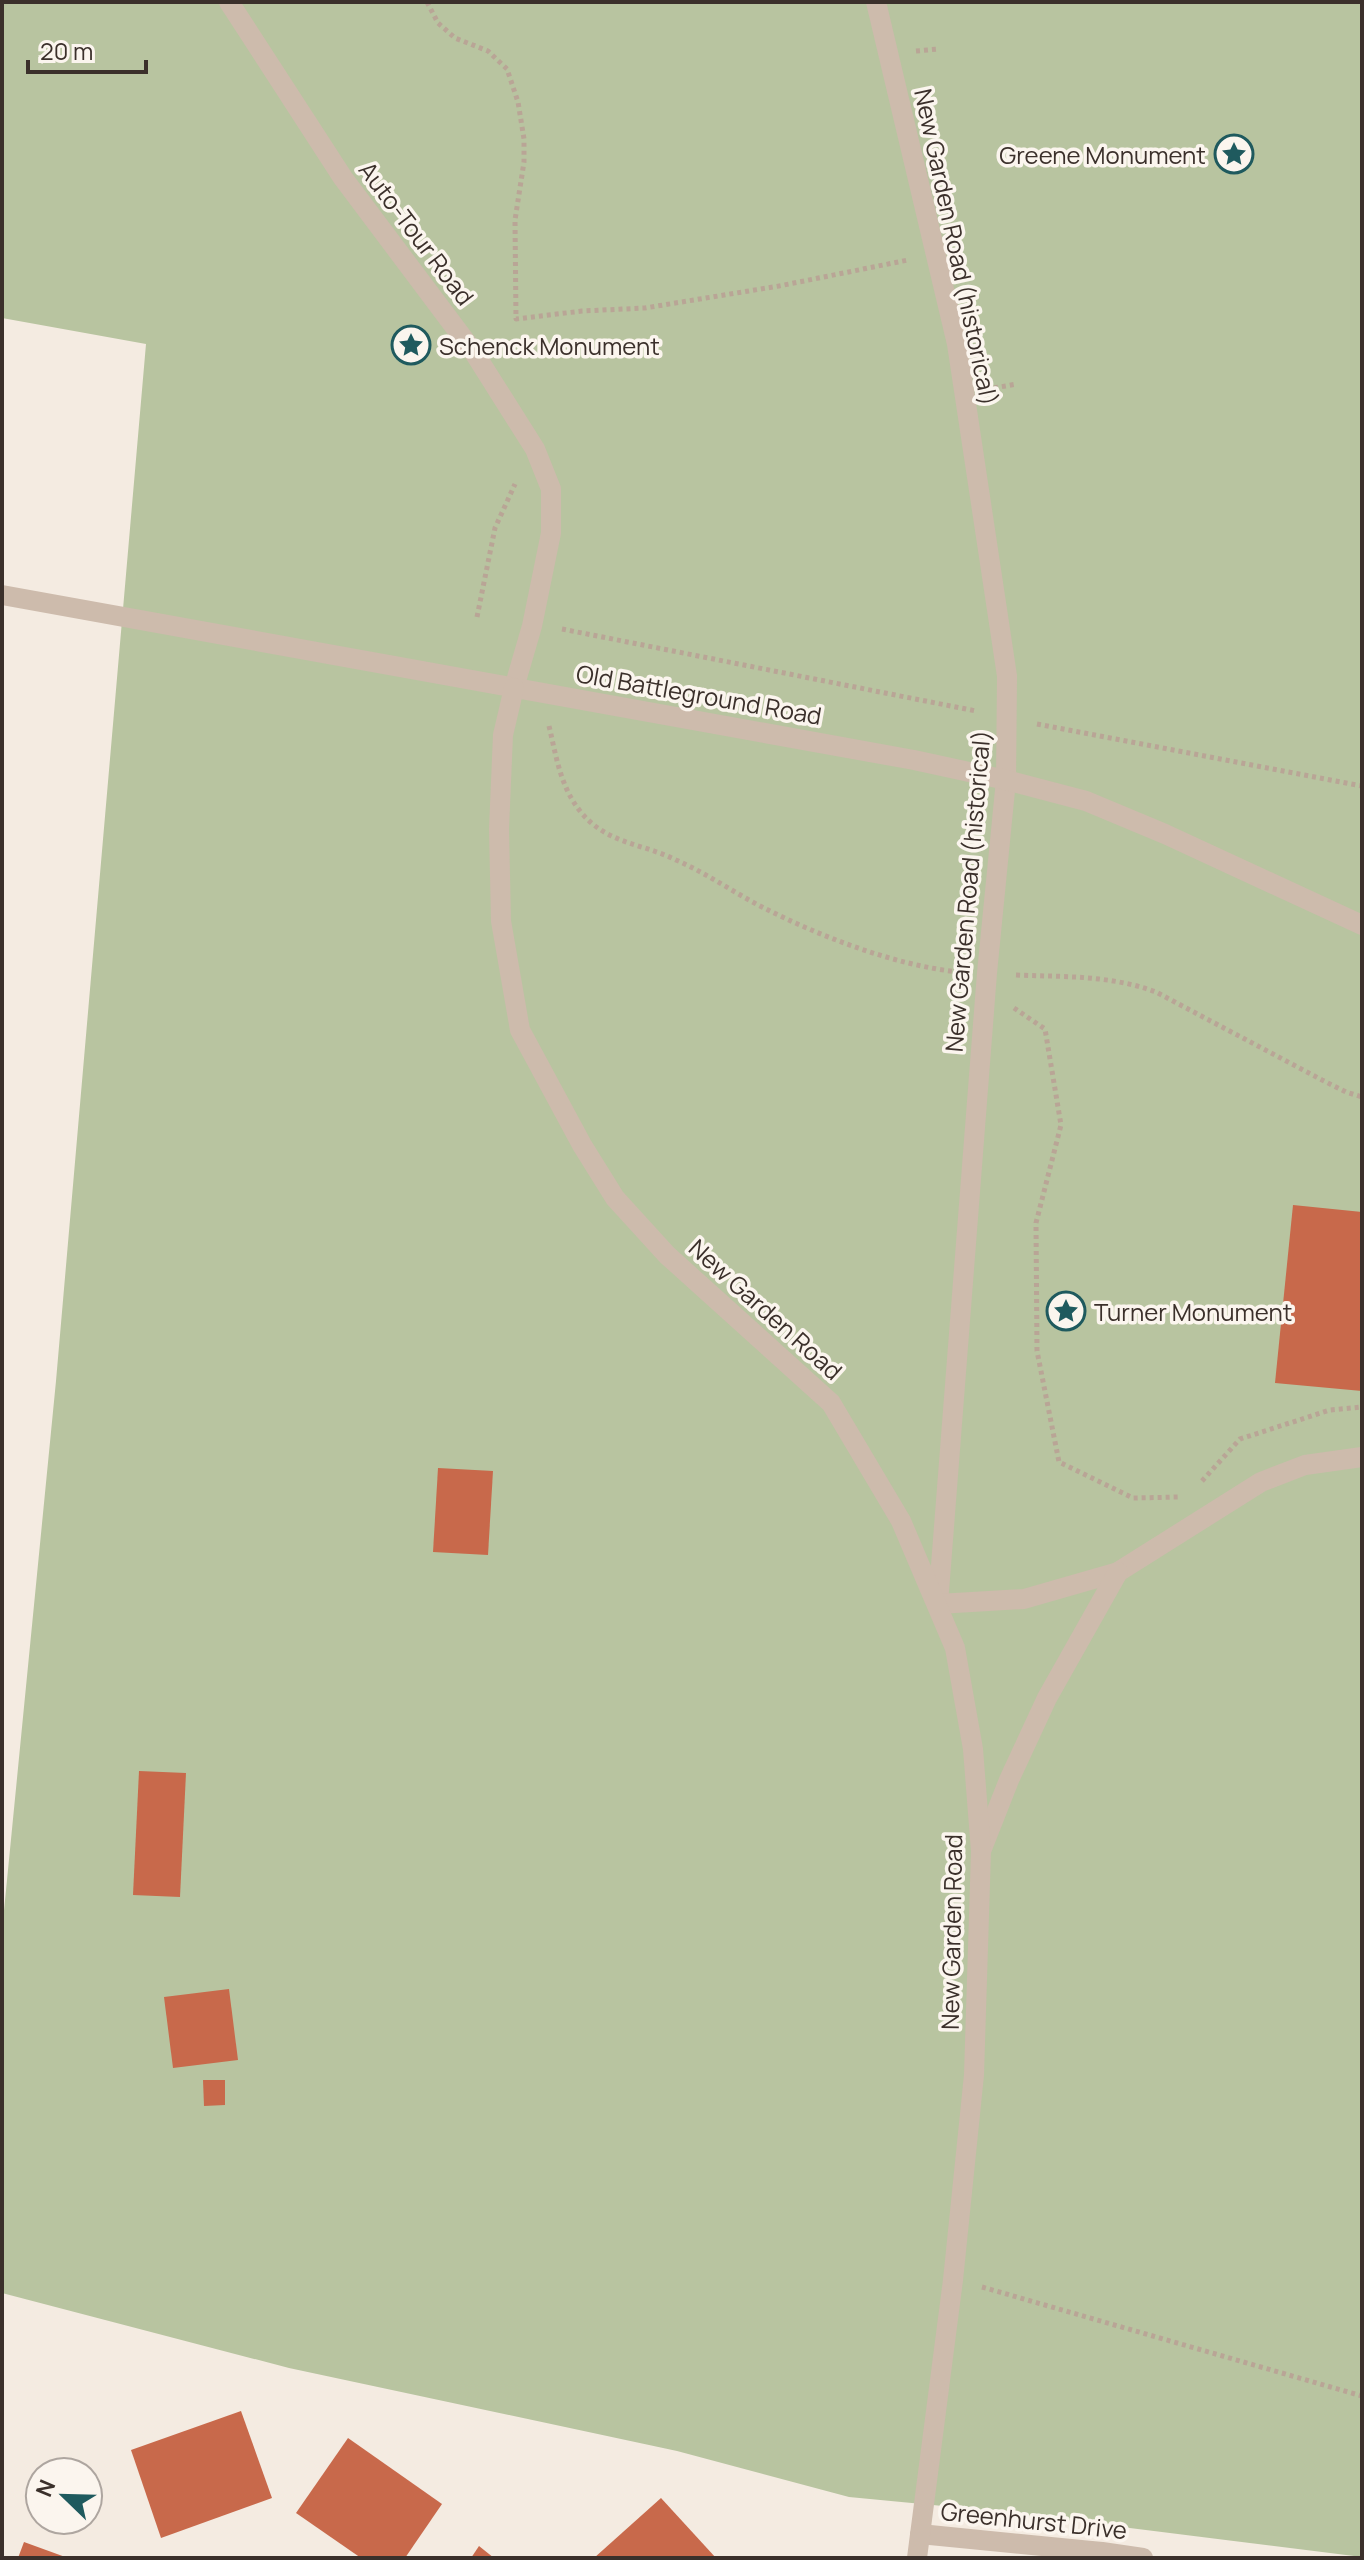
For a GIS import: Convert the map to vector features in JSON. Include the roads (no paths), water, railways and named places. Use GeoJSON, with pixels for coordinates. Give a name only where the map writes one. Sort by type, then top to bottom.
{"type":"FeatureCollection","features":[{"type":"Feature","properties":{"kind":"street","name":"Auto-Tour Road"},"geometry":{"type":"LineString","coordinates":[[229,2],[343,178],[475,354],[535,449],[551,489],[551,533],[532,626],[514,688]]}},
{"type":"Feature","properties":{"kind":"street","name":"New Garden Road (historical)"},"geometry":{"type":"LineString","coordinates":[[876,2],[957,344],[1007,676],[1006,780],[986,981],[938,1604]]}},
{"type":"Feature","properties":{"kind":"street","name":"Old Battleground Road"},"geometry":{"type":"LineString","coordinates":[[2,595],[914,760],[1006,780],[1086,801],[1362,925]]}},
{"type":"Feature","properties":{"kind":"street","name":"New Garden Road"},"geometry":{"type":"LineString","coordinates":[[514,688],[503,735],[499,829],[501,921],[520,1030],[582,1145],[615,1198],[667,1255],[831,1403],[901,1521],[955,1648],[973,1749],[981,1851],[974,2075],[953,2280],[917,2558]]}},
{"type":"Feature","properties":{"kind":"street"},"geometry":{"type":"LineString","coordinates":[[938,1604],[1024,1599],[1118,1572],[1261,1482],[1305,1465],[1362,1457]]}},
{"type":"Feature","properties":{"kind":"street"},"geometry":{"type":"LineString","coordinates":[[981,1851],[1009,1780],[1047,1698],[1118,1572]]}},
{"type":"Feature","properties":{"kind":"street","name":"Greenhurst Drive"},"geometry":{"type":"LineString","coordinates":[[920,2534],[1143,2558]]}},
{"type":"Feature","properties":{"kind":"place","name":"Greene Monument"},"geometry":{"type":"Point","coordinates":[1234,154]}},
{"type":"Feature","properties":{"kind":"place","name":"Schenck Monument"},"geometry":{"type":"Point","coordinates":[411,345]}},
{"type":"Feature","properties":{"kind":"place","name":"Turner Monument"},"geometry":{"type":"Point","coordinates":[1066,1311]}}]}
